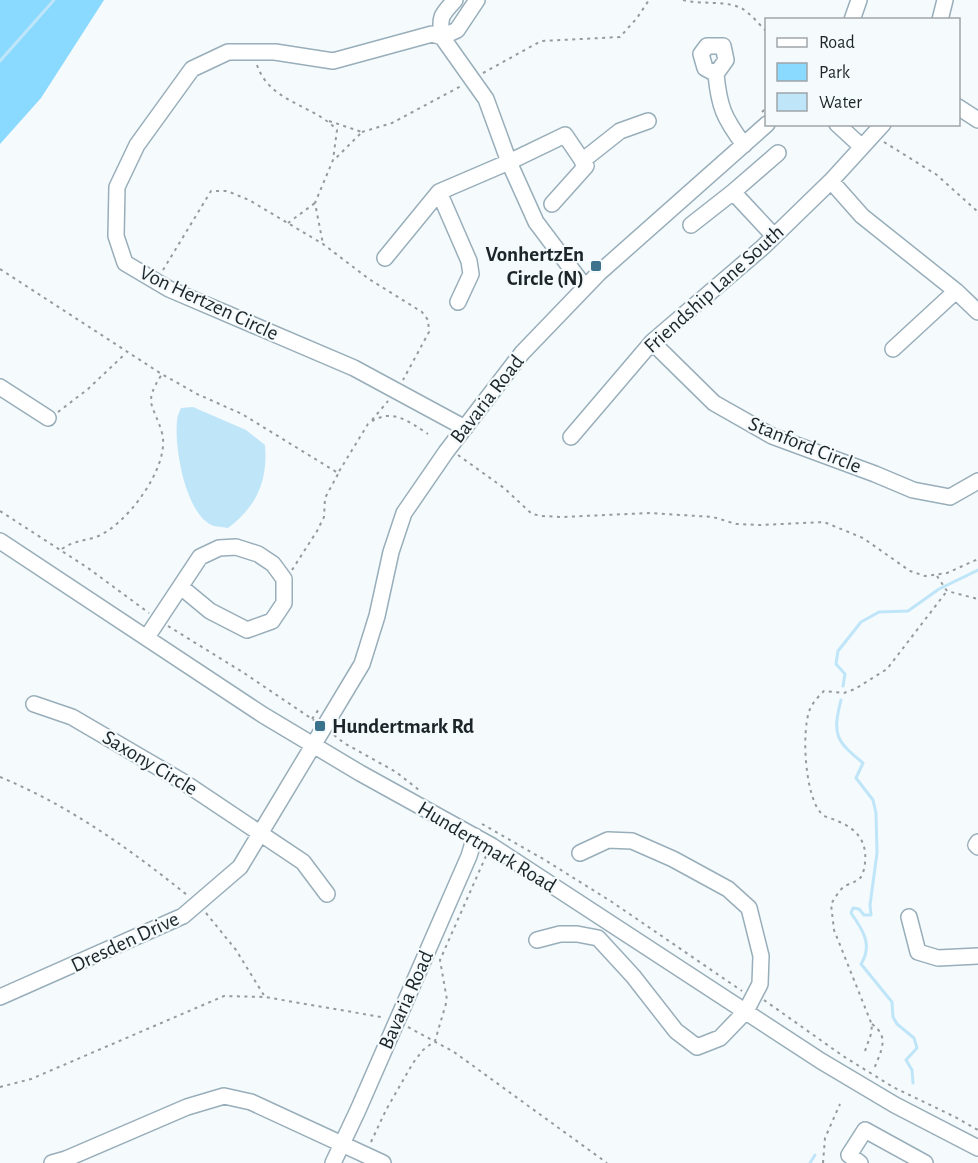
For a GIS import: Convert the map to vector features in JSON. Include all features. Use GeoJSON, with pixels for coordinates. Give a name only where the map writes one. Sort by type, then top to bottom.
{"type":"FeatureCollection","features":[{"type":"Feature","properties":{"kind":"street"},"geometry":{"type":"LineString","coordinates":[[455,0],[440,20],[442,38],[486,99],[509,162],[536,222],[585,287]]}},
{"type":"Feature","properties":{"kind":"street"},"geometry":{"type":"LineString","coordinates":[[442,38],[457,30],[477,0]]}},
{"type":"Feature","properties":{"kind":"street"},"geometry":{"type":"LineString","coordinates":[[853,18],[859,0]]}},
{"type":"Feature","properties":{"kind":"street"},"geometry":{"type":"LineString","coordinates":[[940,18],[945,0]]}},
{"type":"Feature","properties":{"kind":"street","name":"Von Hertzen Circle"},"geometry":{"type":"LineString","coordinates":[[442,38],[432,34],[333,61],[275,52],[228,52],[192,69],[137,145],[117,187],[116,236],[125,263],[156,282],[354,368],[465,428]]}},
{"type":"Feature","properties":{"kind":"street"},"geometry":{"type":"LineString","coordinates":[[716,74],[719,101],[727,122],[744,145]]}},
{"type":"Feature","properties":{"kind":"street"},"geometry":{"type":"LineString","coordinates":[[960,108],[978,120]]}},
{"type":"Feature","properties":{"kind":"street"},"geometry":{"type":"LineString","coordinates":[[582,161],[620,131],[648,121]]}},
{"type":"Feature","properties":{"kind":"street","name":"Bavaria Road"},"geometry":{"type":"LineString","coordinates":[[313,746],[362,664],[377,616],[391,552],[404,513],[465,428],[522,353],[585,287],[765,126]]}},
{"type":"Feature","properties":{"kind":"street"},"geometry":{"type":"LineString","coordinates":[[839,126],[862,147]]}},
{"type":"Feature","properties":{"kind":"street","name":"Friendship Lane South"},"geometry":{"type":"LineString","coordinates":[[571,437],[652,342],[774,236],[831,181],[878,130]]}},
{"type":"Feature","properties":{"kind":"street"},"geometry":{"type":"LineString","coordinates":[[385,258],[439,192],[565,135],[586,166],[552,204]]}},
{"type":"Feature","properties":{"kind":"street"},"geometry":{"type":"LineString","coordinates":[[691,225],[778,153]]}},
{"type":"Feature","properties":{"kind":"street"},"geometry":{"type":"LineString","coordinates":[[831,181],[862,216],[956,291],[978,312]]}},
{"type":"Feature","properties":{"kind":"street"},"geometry":{"type":"LineString","coordinates":[[439,192],[469,261],[471,274],[458,302]]}},
{"type":"Feature","properties":{"kind":"street"},"geometry":{"type":"LineString","coordinates":[[733,192],[774,236]]}},
{"type":"Feature","properties":{"kind":"street"},"geometry":{"type":"LineString","coordinates":[[892,349],[956,291]]}},
{"type":"Feature","properties":{"kind":"street","name":"Stanford Circle"},"geometry":{"type":"LineString","coordinates":[[652,342],[714,403],[772,436],[869,471],[913,490],[950,497],[978,481]]}},
{"type":"Feature","properties":{"kind":"street"},"geometry":{"type":"LineString","coordinates":[[0,387],[48,418]]}},
{"type":"Feature","properties":{"kind":"street","name":"Hundertmark Road"},"geometry":{"type":"LineString","coordinates":[[0,541],[262,715],[360,774],[496,839],[821,1061],[887,1100],[978,1148]]}},
{"type":"Feature","properties":{"kind":"street"},"geometry":{"type":"LineString","coordinates":[[147,637],[200,557],[219,548],[236,547],[258,554],[273,564],[284,579],[284,603],[272,621],[247,630],[210,611],[181,587]]}},
{"type":"Feature","properties":{"kind":"street","name":"Saxony Circle"},"geometry":{"type":"LineString","coordinates":[[34,704],[72,717],[185,783],[303,862],[327,894]]}},
{"type":"Feature","properties":{"kind":"street","name":"Dresden Drive"},"geometry":{"type":"LineString","coordinates":[[1,993],[183,916],[240,867],[313,746]]}},
{"type":"Feature","properties":{"kind":"street","name":"Bavaria Road"},"geometry":{"type":"LineString","coordinates":[[333,1163],[344,1143],[469,856],[475,829]]}},
{"type":"Feature","properties":{"kind":"street"},"geometry":{"type":"LineString","coordinates":[[537,940],[560,934],[598,938],[633,976],[676,1031],[697,1047],[720,1038],[746,1011],[760,984],[761,956],[749,908],[728,889],[673,859],[632,841],[608,840],[580,853]]}},
{"type":"Feature","properties":{"kind":"street"},"geometry":{"type":"LineString","coordinates":[[978,842],[976,845],[978,847]]}},
{"type":"Feature","properties":{"kind":"street"},"geometry":{"type":"LineString","coordinates":[[909,917],[918,952],[938,958],[978,956]]}},
{"type":"Feature","properties":{"kind":"street"},"geometry":{"type":"LineString","coordinates":[[52,1163],[187,1107],[224,1096],[251,1102],[383,1163]]}},
{"type":"Feature","properties":{"kind":"street"},"geometry":{"type":"LineString","coordinates":[[860,1163],[849,1155],[865,1130],[925,1163]]}},
{"type":"Feature","properties":{"kind":"path"},"geometry":{"type":"LineString","coordinates":[[333,161],[362,132],[392,123],[541,41],[620,37],[649,0]]}},
{"type":"Feature","properties":{"kind":"path"},"geometry":{"type":"LineString","coordinates":[[683,0],[695,3],[727,2],[742,8],[765,30]]}},
{"type":"Feature","properties":{"kind":"path"},"geometry":{"type":"LineString","coordinates":[[252,52],[259,72],[267,85],[277,94],[327,120],[362,132]]}},
{"type":"Feature","properties":{"kind":"path"},"geometry":{"type":"LineString","coordinates":[[288,223],[315,203],[333,161],[337,130],[327,120]]}},
{"type":"Feature","properties":{"kind":"path"},"geometry":{"type":"LineString","coordinates":[[878,130],[937,175],[978,212]]}},
{"type":"Feature","properties":{"kind":"path"},"geometry":{"type":"LineString","coordinates":[[156,282],[211,191],[227,191],[249,200],[323,244],[369,279],[422,312],[428,320],[429,332],[397,392],[368,424],[338,473],[324,498],[324,517],[317,531],[300,559],[284,579]]}},
{"type":"Feature","properties":{"kind":"path"},"geometry":{"type":"LineString","coordinates":[[315,203],[323,244]]}},
{"type":"Feature","properties":{"kind":"path"},"geometry":{"type":"LineString","coordinates":[[0,269],[162,374],[197,394],[242,414],[338,473]]}},
{"type":"Feature","properties":{"kind":"path"},"geometry":{"type":"LineString","coordinates":[[48,418],[69,405],[127,352]]}},
{"type":"Feature","properties":{"kind":"path"},"geometry":{"type":"LineString","coordinates":[[61,550],[71,543],[97,537],[109,529],[136,503],[150,484],[163,454],[163,436],[150,406],[151,396],[162,374]]}},
{"type":"Feature","properties":{"kind":"path"},"geometry":{"type":"LineString","coordinates":[[368,424],[386,414],[401,418],[428,434]]}},
{"type":"Feature","properties":{"kind":"path"},"geometry":{"type":"LineString","coordinates":[[456,453],[504,488],[532,514],[562,517],[672,514],[713,517],[736,524],[760,525],[824,522],[863,538],[910,571],[926,576],[937,576],[978,559]]}},
{"type":"Feature","properties":{"kind":"path"},"geometry":{"type":"LineString","coordinates":[[0,511],[61,550],[158,620],[244,673],[344,743],[396,772],[424,793]]}},
{"type":"Feature","properties":{"kind":"path"},"geometry":{"type":"LineString","coordinates":[[937,576],[947,591],[978,599]]}},
{"type":"Feature","properties":{"kind":"path"},"geometry":{"type":"LineString","coordinates":[[865,1051],[872,1034],[872,1024],[834,930],[831,904],[844,886],[859,880],[863,873],[864,848],[861,838],[852,828],[823,816],[815,806],[807,764],[806,727],[810,708],[824,691],[844,693],[855,690],[887,669],[947,591]]}},
{"type":"Feature","properties":{"kind":"path"},"geometry":{"type":"LineString","coordinates":[[0,777],[33,792],[122,845],[198,904],[236,950],[265,997]]}},
{"type":"Feature","properties":{"kind":"path"},"geometry":{"type":"LineString","coordinates":[[475,829],[612,902],[714,974],[753,997],[765,1001],[843,1056],[893,1087],[978,1130]]}},
{"type":"Feature","properties":{"kind":"path"},"geometry":{"type":"LineString","coordinates":[[365,1154],[386,1110],[413,1063],[423,1050],[435,1041],[447,1000],[440,960],[496,839]]}},
{"type":"Feature","properties":{"kind":"path"},"geometry":{"type":"LineString","coordinates":[[0,1087],[32,1079],[224,996],[265,997],[381,1017]]}},
{"type":"Feature","properties":{"kind":"path"},"geometry":{"type":"LineString","coordinates":[[872,1024],[880,1030],[883,1041],[874,1069]]}},
{"type":"Feature","properties":{"kind":"path"},"geometry":{"type":"LineString","coordinates":[[406,1026],[454,1052],[607,1163]]}},
{"type":"Feature","properties":{"kind":"path"},"geometry":{"type":"LineString","coordinates":[[823,1163],[825,1138],[840,1104]]}},
{"type":"Feature","properties":{"kind":"green space"},"geometry":{"type":"Polygon","coordinates":[[[0,0],[104,0],[41,98],[0,144],[0,0]]]}},
{"type":"Feature","properties":{"kind":"water"},"geometry":{"type":"Polygon","coordinates":[[[193,407],[246,430],[265,445],[265,470],[258,492],[246,511],[228,528],[214,526],[204,520],[189,496],[184,480],[178,447],[177,419],[181,408],[193,407]]]}},
{"type":"Feature","properties":{"kind":"waterway"},"geometry":{"type":"LineString","coordinates":[[0,61],[54,0]]}},
{"type":"Feature","properties":{"kind":"waterway"},"geometry":{"type":"LineString","coordinates":[[843,686],[845,674],[836,664],[838,651],[861,622],[879,612],[908,611],[939,589],[978,570]]}},
{"type":"Feature","properties":{"kind":"waterway"},"geometry":{"type":"LineString","coordinates":[[841,700],[837,722],[838,736],[847,749],[863,763],[856,778],[873,800],[876,813],[877,853],[870,905],[871,915],[864,915],[859,909],[853,908],[851,913],[865,938],[865,957],[861,964],[892,1002],[893,1017],[897,1024],[914,1038],[917,1048],[906,1060],[912,1070],[913,1083]]}},
{"type":"Feature","properties":{"kind":"waterway"},"geometry":{"type":"LineString","coordinates":[[810,1163],[815,1155]]}},
{"type":"Feature","properties":{"kind":"place","name":"VonhertzEn Circle (N)"},"geometry":{"type":"Point","coordinates":[596,266]}},
{"type":"Feature","properties":{"kind":"place","name":"Hundertmark Rd"},"geometry":{"type":"Point","coordinates":[320,726]}}]}
